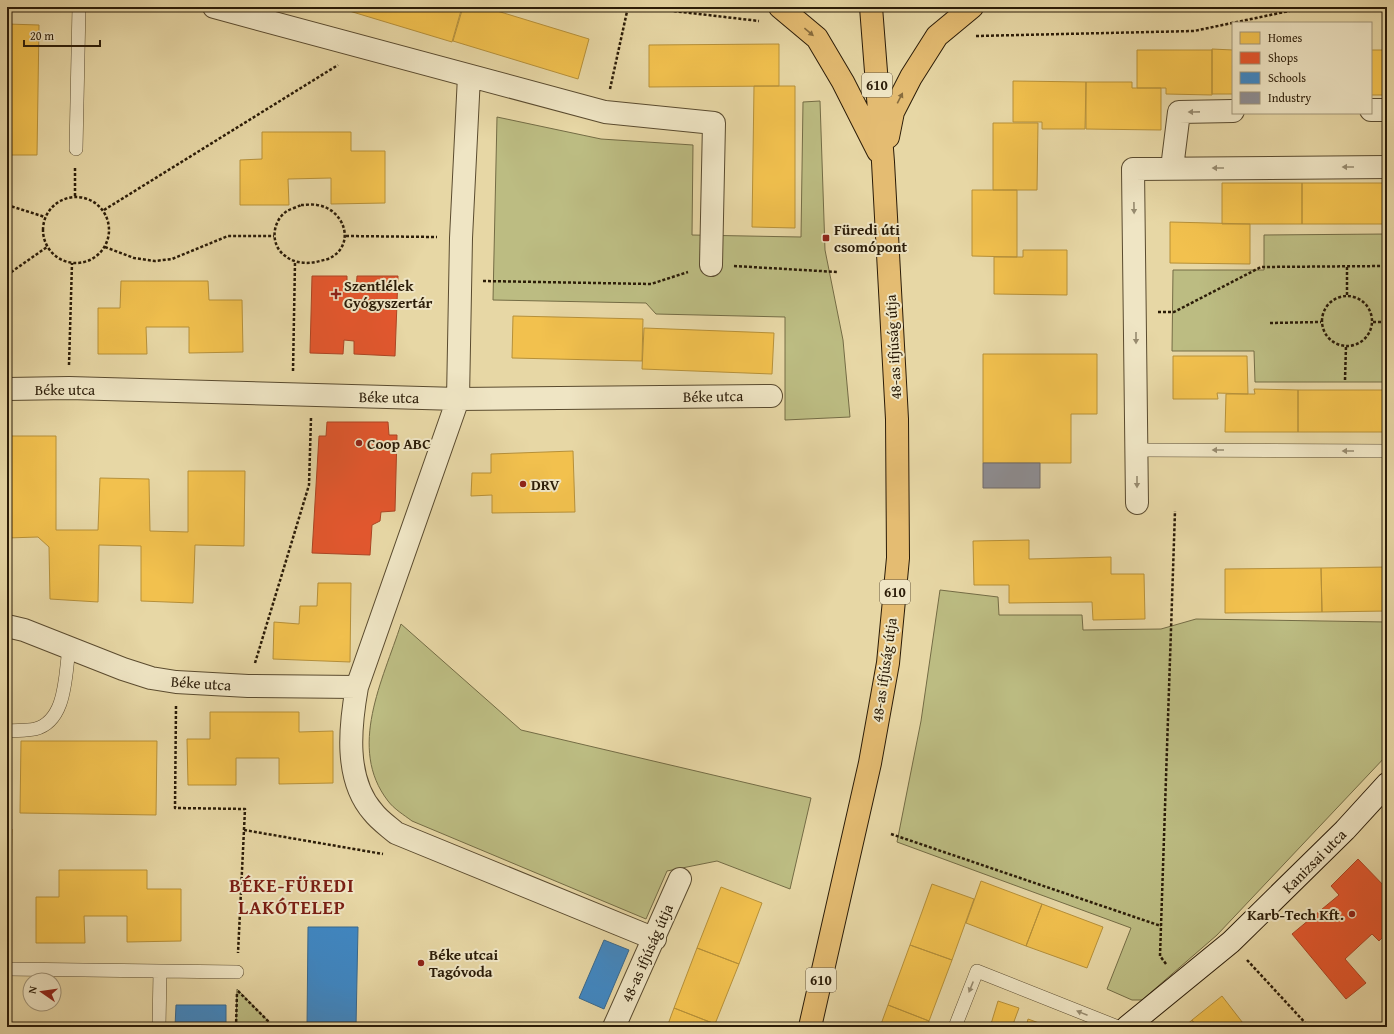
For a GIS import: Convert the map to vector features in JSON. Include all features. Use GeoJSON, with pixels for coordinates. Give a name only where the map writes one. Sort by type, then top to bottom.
{"type":"FeatureCollection","features":[{"type":"Feature","properties":{"kind":"main road","name":"610"},"geometry":{"type":"LineString","coordinates":[[871,7],[883,162]]}},
{"type":"Feature","properties":{"kind":"main road"},"geometry":{"type":"LineString","coordinates":[[883,162],[893,112],[911,76],[937,36],[972,7]]}},
{"type":"Feature","properties":{"kind":"main road"},"geometry":{"type":"LineString","coordinates":[[772,14],[817,38],[843,82],[883,162]]}},
{"type":"Feature","properties":{"kind":"main road","name":"48-as ifjúság útja"},"geometry":{"type":"LineString","coordinates":[[810,1027],[870,763],[888,663],[898,558],[897,419],[883,162]]}},
{"type":"Feature","properties":{"kind":"main road"},"geometry":{"type":"LineString","coordinates":[[797,1027],[832,932]]}},
{"type":"Feature","properties":{"kind":"street"},"geometry":{"type":"LineString","coordinates":[[214,7],[605,112],[714,123],[711,264]]}},
{"type":"Feature","properties":{"kind":"street"},"geometry":{"type":"LineString","coordinates":[[469,76],[461,238],[458,399],[357,687],[351,722],[352,756],[358,786],[372,812],[396,833],[655,939]]}},
{"type":"Feature","properties":{"kind":"street"},"geometry":{"type":"LineString","coordinates":[[1372,110],[1387,110]]}},
{"type":"Feature","properties":{"kind":"street"},"geometry":{"type":"LineString","coordinates":[[1172,168],[1179,112],[1232,111]]}},
{"type":"Feature","properties":{"kind":"street"},"geometry":{"type":"LineString","coordinates":[[1137,502],[1136,312],[1133,169],[1387,167]]}},
{"type":"Feature","properties":{"kind":"street","name":"Béke utca"},"geometry":{"type":"LineString","coordinates":[[7,390],[69,388],[458,399],[771,396]]}},
{"type":"Feature","properties":{"kind":"street","name":"Béke utca"},"geometry":{"type":"LineString","coordinates":[[7,626],[24,630],[69,649],[137,674],[176,682],[248,686],[357,687]]}},
{"type":"Feature","properties":{"kind":"street","name":"Kanizsai utca"},"geometry":{"type":"LineString","coordinates":[[1127,1027],[1231,942],[1386,788]]}},
{"type":"Feature","properties":{"kind":"street","name":"48-as ifjúság útja"},"geometry":{"type":"LineString","coordinates":[[614,1027],[655,939],[680,879]]}},
{"type":"Feature","properties":{"kind":"lane"},"geometry":{"type":"LineString","coordinates":[[76,149],[79,7]]}},
{"type":"Feature","properties":{"kind":"lane"},"geometry":{"type":"LineString","coordinates":[[1137,450],[1387,451]]}},
{"type":"Feature","properties":{"kind":"lane"},"geometry":{"type":"LineString","coordinates":[[7,731],[36,729],[51,719],[61,704],[69,649]]}},
{"type":"Feature","properties":{"kind":"lane"},"geometry":{"type":"LineString","coordinates":[[7,969],[237,972]]}},
{"type":"Feature","properties":{"kind":"lane"},"geometry":{"type":"LineString","coordinates":[[954,1027],[977,971],[1118,1027]]}},
{"type":"Feature","properties":{"kind":"lane"},"geometry":{"type":"LineString","coordinates":[[159,1027],[160,972]]}},
{"type":"Feature","properties":{"kind":"path"},"geometry":{"type":"LineString","coordinates":[[605,112],[628,7]]}},
{"type":"Feature","properties":{"kind":"path"},"geometry":{"type":"LineString","coordinates":[[639,7],[745,18],[772,14]]}},
{"type":"Feature","properties":{"kind":"path"},"geometry":{"type":"LineString","coordinates":[[1237,22],[1294,10],[1332,7]]}},
{"type":"Feature","properties":{"kind":"path"},"geometry":{"type":"LineString","coordinates":[[937,36],[1194,31],[1232,23]]}},
{"type":"Feature","properties":{"kind":"path"},"geometry":{"type":"LineString","coordinates":[[104,210],[366,48]]}},
{"type":"Feature","properties":{"kind":"path"},"geometry":{"type":"LineString","coordinates":[[75,196],[76,149]]}},
{"type":"Feature","properties":{"kind":"path"},"geometry":{"type":"LineString","coordinates":[[75,196],[96,202],[104,210],[110,228],[109,238],[105,247],[91,260],[82,263],[72,263],[53,255],[47,247],[44,237],[43,227],[45,217],[57,202],[75,196]]}},
{"type":"Feature","properties":{"kind":"path"},"geometry":{"type":"LineString","coordinates":[[7,205],[45,217]]}},
{"type":"Feature","properties":{"kind":"path"},"geometry":{"type":"LineString","coordinates":[[301,205],[316,205],[330,210],[342,219],[346,236],[339,251],[328,259],[310,263],[295,262],[284,255],[276,246],[274,236],[276,223],[286,211],[301,205]]}},
{"type":"Feature","properties":{"kind":"path"},"geometry":{"type":"LineString","coordinates":[[105,247],[134,258],[155,261],[172,259],[228,236],[274,236]]}},
{"type":"Feature","properties":{"kind":"path"},"geometry":{"type":"LineString","coordinates":[[346,236],[461,238]]}},
{"type":"Feature","properties":{"kind":"path"},"geometry":{"type":"LineString","coordinates":[[7,275],[47,247]]}},
{"type":"Feature","properties":{"kind":"path"},"geometry":{"type":"LineString","coordinates":[[248,686],[309,485],[302,395],[295,262]]}},
{"type":"Feature","properties":{"kind":"path"},"geometry":{"type":"LineString","coordinates":[[69,388],[72,263]]}},
{"type":"Feature","properties":{"kind":"path"},"geometry":{"type":"LineString","coordinates":[[460,280],[650,284],[711,264],[836,272]]}},
{"type":"Feature","properties":{"kind":"path"},"geometry":{"type":"LineString","coordinates":[[1347,266],[1347,295]]}},
{"type":"Feature","properties":{"kind":"path"},"geometry":{"type":"LineString","coordinates":[[1136,312],[1174,312],[1261,267],[1387,266]]}},
{"type":"Feature","properties":{"kind":"path"},"geometry":{"type":"LineString","coordinates":[[1347,295],[1362,300],[1371,314],[1373,322],[1366,338],[1359,343],[1346,346],[1335,344],[1328,338],[1323,331],[1321,322],[1322,314],[1328,304],[1338,297],[1347,295]]}},
{"type":"Feature","properties":{"kind":"path"},"geometry":{"type":"LineString","coordinates":[[1270,323],[1321,322]]}},
{"type":"Feature","properties":{"kind":"path"},"geometry":{"type":"LineString","coordinates":[[1373,322],[1387,322]]}},
{"type":"Feature","properties":{"kind":"path"},"geometry":{"type":"LineString","coordinates":[[1345,380],[1346,346]]}},
{"type":"Feature","properties":{"kind":"path"},"geometry":{"type":"LineString","coordinates":[[1175,511],[1160,956],[1182,983]]}},
{"type":"Feature","properties":{"kind":"path"},"geometry":{"type":"LineString","coordinates":[[176,682],[175,808],[245,809],[237,972]]}},
{"type":"Feature","properties":{"kind":"path"},"geometry":{"type":"LineString","coordinates":[[244,830],[388,855]]}},
{"type":"Feature","properties":{"kind":"path"},"geometry":{"type":"LineString","coordinates":[[891,834],[1161,926]]}},
{"type":"Feature","properties":{"kind":"path"},"geometry":{"type":"LineString","coordinates":[[1231,942],[1309,1027]]}},
{"type":"Feature","properties":{"kind":"path"},"geometry":{"type":"LineString","coordinates":[[236,1027],[237,989],[274,1027]]}},
{"type":"Feature","properties":{"kind":"green space"},"geometry":{"type":"Polygon","coordinates":[[[820,101],[825,250],[843,340],[850,417],[785,420],[785,317],[656,314],[646,303],[493,300],[497,117],[601,139],[693,145],[692,235],[801,237],[803,102],[820,101]]]}},
{"type":"Feature","properties":{"kind":"green space"},"geometry":{"type":"Polygon","coordinates":[[[1387,234],[1387,382],[1255,382],[1254,351],[1172,351],[1173,270],[1264,270],[1264,235],[1387,234]]]}},
{"type":"Feature","properties":{"kind":"green space"},"geometry":{"type":"Polygon","coordinates":[[[940,590],[998,597],[999,615],[1082,615],[1083,630],[1161,629],[1196,619],[1387,622],[1387,755],[1217,935],[1142,1000],[1132,1000],[1107,989],[1131,928],[897,842],[921,721],[940,590]]]}},
{"type":"Feature","properties":{"kind":"green space"},"geometry":{"type":"Polygon","coordinates":[[[401,624],[521,730],[811,798],[790,889],[717,861],[667,871],[646,919],[412,821],[390,804],[376,780],[370,759],[369,736],[372,714],[378,691],[401,624]]]}},
{"type":"Feature","properties":{"kind":"green space"},"geometry":{"type":"Polygon","coordinates":[[[237,989],[274,1027],[236,1027],[237,989]]]}},
{"type":"Feature","properties":{"kind":"building: Homes"},"geometry":{"type":"Polygon","coordinates":[[[336,7],[462,7],[452,42],[336,7]]]}},
{"type":"Feature","properties":{"kind":"building: Homes"},"geometry":{"type":"Polygon","coordinates":[[[463,7],[484,7],[589,39],[578,79],[453,41],[463,7]]]}},
{"type":"Feature","properties":{"kind":"building: Homes"},"geometry":{"type":"Polygon","coordinates":[[[7,24],[39,25],[37,155],[7,155],[7,24]]]}},
{"type":"Feature","properties":{"kind":"building: Homes"},"geometry":{"type":"Polygon","coordinates":[[[779,44],[779,86],[649,87],[649,45],[779,44]]]}},
{"type":"Feature","properties":{"kind":"building: Homes"},"geometry":{"type":"Polygon","coordinates":[[[1212,49],[1232,50],[1232,94],[1212,94],[1212,49]]]}},
{"type":"Feature","properties":{"kind":"building: Homes"},"geometry":{"type":"Polygon","coordinates":[[[1137,50],[1212,50],[1212,95],[1166,94],[1166,88],[1137,88],[1137,50]]]}},
{"type":"Feature","properties":{"kind":"building: Homes"},"geometry":{"type":"Polygon","coordinates":[[[1372,50],[1387,50],[1387,95],[1372,95],[1372,50]]]}},
{"type":"Feature","properties":{"kind":"building: Homes"},"geometry":{"type":"Polygon","coordinates":[[[1013,81],[1086,82],[1085,129],[1042,129],[1042,122],[1013,122],[1013,81]]]}},
{"type":"Feature","properties":{"kind":"building: Homes"},"geometry":{"type":"Polygon","coordinates":[[[1086,82],[1132,82],[1132,88],[1161,88],[1161,130],[1086,129],[1086,82]]]}},
{"type":"Feature","properties":{"kind":"building: Homes"},"geometry":{"type":"Polygon","coordinates":[[[754,86],[795,86],[795,228],[752,227],[754,86]]]}},
{"type":"Feature","properties":{"kind":"building: Homes"},"geometry":{"type":"Polygon","coordinates":[[[993,123],[1038,123],[1037,190],[993,190],[993,123]]]}},
{"type":"Feature","properties":{"kind":"building: Homes"},"geometry":{"type":"Polygon","coordinates":[[[262,132],[351,132],[351,151],[385,151],[385,203],[331,204],[331,178],[288,179],[289,205],[240,205],[240,160],[262,159],[262,132]]]}},
{"type":"Feature","properties":{"kind":"building: Homes"},"geometry":{"type":"Polygon","coordinates":[[[1222,183],[1302,183],[1302,224],[1222,224],[1222,183]]]}},
{"type":"Feature","properties":{"kind":"building: Homes"},"geometry":{"type":"Polygon","coordinates":[[[1302,183],[1385,183],[1386,224],[1302,224],[1302,183]]]}},
{"type":"Feature","properties":{"kind":"building: Homes"},"geometry":{"type":"Polygon","coordinates":[[[972,190],[1017,190],[1017,257],[972,256],[972,190]]]}},
{"type":"Feature","properties":{"kind":"building: Homes"},"geometry":{"type":"Polygon","coordinates":[[[1170,222],[1250,224],[1250,264],[1170,263],[1170,222]]]}},
{"type":"Feature","properties":{"kind":"building: Homes"},"geometry":{"type":"Polygon","coordinates":[[[1023,250],[1067,250],[1067,295],[994,294],[994,257],[1023,257],[1023,250]]]}},
{"type":"Feature","properties":{"kind":"building: Homes"},"geometry":{"type":"Polygon","coordinates":[[[121,281],[208,281],[209,300],[242,300],[243,352],[189,353],[189,327],[146,327],[147,354],[98,354],[98,308],[120,308],[121,281]]]}},
{"type":"Feature","properties":{"kind":"building: Homes"},"geometry":{"type":"Polygon","coordinates":[[[513,316],[643,319],[642,361],[512,358],[513,316]]]}},
{"type":"Feature","properties":{"kind":"building: Homes"},"geometry":{"type":"Polygon","coordinates":[[[644,328],[774,333],[772,374],[642,369],[644,328]]]}},
{"type":"Feature","properties":{"kind":"building: Homes"},"geometry":{"type":"Polygon","coordinates":[[[983,354],[1097,354],[1097,414],[1071,414],[1071,463],[983,463],[983,354]]]}},
{"type":"Feature","properties":{"kind":"building: Homes"},"geometry":{"type":"Polygon","coordinates":[[[1173,356],[1247,356],[1248,394],[1217,393],[1218,399],[1173,399],[1173,356]]]}},
{"type":"Feature","properties":{"kind":"building: Homes"},"geometry":{"type":"Polygon","coordinates":[[[1254,389],[1298,390],[1298,432],[1225,432],[1226,394],[1255,394],[1254,389]]]}},
{"type":"Feature","properties":{"kind":"building: Homes"},"geometry":{"type":"Polygon","coordinates":[[[1298,390],[1387,390],[1387,432],[1298,432],[1298,390]]]}},
{"type":"Feature","properties":{"kind":"building: Homes"},"geometry":{"type":"Polygon","coordinates":[[[7,436],[56,436],[56,530],[98,530],[100,478],[149,479],[150,531],[188,532],[188,471],[245,471],[244,546],[195,545],[193,603],[141,601],[141,546],[99,545],[98,602],[50,599],[49,547],[38,537],[7,538],[7,436]]]}},
{"type":"Feature","properties":{"kind":"building: Homes","name":"DRV"},"geometry":{"type":"Polygon","coordinates":[[[573,451],[575,512],[492,513],[492,495],[471,496],[472,473],[491,473],[491,454],[573,451]]]}},
{"type":"Feature","properties":{"kind":"building: Homes"},"geometry":{"type":"Polygon","coordinates":[[[1029,540],[1029,559],[1111,557],[1111,574],[1144,574],[1145,619],[1093,620],[1092,602],[1009,603],[1009,585],[974,585],[973,541],[1029,540]]]}},
{"type":"Feature","properties":{"kind":"building: Homes"},"geometry":{"type":"Polygon","coordinates":[[[1387,567],[1387,611],[1322,612],[1321,568],[1387,567]]]}},
{"type":"Feature","properties":{"kind":"building: Homes"},"geometry":{"type":"Polygon","coordinates":[[[1321,568],[1322,612],[1225,613],[1225,569],[1321,568]]]}},
{"type":"Feature","properties":{"kind":"building: Homes"},"geometry":{"type":"Polygon","coordinates":[[[318,583],[351,583],[350,662],[273,659],[274,622],[299,624],[300,606],[317,606],[318,583]]]}},
{"type":"Feature","properties":{"kind":"building: Homes"},"geometry":{"type":"Polygon","coordinates":[[[210,712],[299,712],[299,732],[333,731],[333,783],[279,784],[279,758],[236,758],[236,785],[188,785],[187,739],[210,739],[210,712]]]}},
{"type":"Feature","properties":{"kind":"building: Homes"},"geometry":{"type":"Polygon","coordinates":[[[21,741],[157,741],[156,815],[20,813],[21,741]]]}},
{"type":"Feature","properties":{"kind":"building: Homes"},"geometry":{"type":"Polygon","coordinates":[[[7,829],[12,829],[11,881],[7,881],[7,829]]]}},
{"type":"Feature","properties":{"kind":"building: Homes"},"geometry":{"type":"Polygon","coordinates":[[[59,870],[147,870],[147,889],[181,889],[181,941],[127,942],[127,916],[84,916],[85,943],[36,943],[36,897],[59,897],[59,870]]]}},
{"type":"Feature","properties":{"kind":"building: Homes"},"geometry":{"type":"Polygon","coordinates":[[[981,881],[1042,904],[1026,946],[966,923],[981,881]]]}},
{"type":"Feature","properties":{"kind":"building: Homes"},"geometry":{"type":"Polygon","coordinates":[[[932,884],[974,899],[952,960],[910,945],[932,884]]]}},
{"type":"Feature","properties":{"kind":"building: Homes"},"geometry":{"type":"Polygon","coordinates":[[[721,887],[762,903],[739,964],[697,948],[721,887]]]}},
{"type":"Feature","properties":{"kind":"building: Homes"},"geometry":{"type":"Polygon","coordinates":[[[1042,904],[1103,927],[1087,968],[1026,946],[1042,904]]]}},
{"type":"Feature","properties":{"kind":"building: Homes"},"geometry":{"type":"Polygon","coordinates":[[[910,945],[952,960],[929,1021],[888,1005],[910,945]]]}},
{"type":"Feature","properties":{"kind":"building: Homes"},"geometry":{"type":"Polygon","coordinates":[[[697,948],[739,964],[715,1024],[674,1008],[697,948]]]}},
{"type":"Feature","properties":{"kind":"building: Homes"},"geometry":{"type":"Polygon","coordinates":[[[1222,996],[1246,1027],[1197,1027],[1192,1020],[1222,996]]]}},
{"type":"Feature","properties":{"kind":"building: Homes"},"geometry":{"type":"Polygon","coordinates":[[[998,1001],[1019,1008],[1012,1027],[999,1027],[991,1024],[998,1001]]]}},
{"type":"Feature","properties":{"kind":"building: Homes"},"geometry":{"type":"Polygon","coordinates":[[[888,1005],[929,1021],[927,1027],[880,1027],[888,1005]]]}},
{"type":"Feature","properties":{"kind":"building: Homes"},"geometry":{"type":"Polygon","coordinates":[[[674,1008],[715,1024],[714,1027],[667,1027],[674,1008]]]}},
{"type":"Feature","properties":{"kind":"building: Homes"},"geometry":{"type":"Polygon","coordinates":[[[1028,1019],[1050,1027],[1026,1027],[1028,1019]]]}},
{"type":"Feature","properties":{"kind":"building: Homes"},"geometry":{"type":"Polygon","coordinates":[[[1192,1020],[1197,1027],[1184,1027],[1192,1020]]]}},
{"type":"Feature","properties":{"kind":"building: Shops"},"geometry":{"type":"Polygon","coordinates":[[[312,276],[347,276],[347,290],[356,290],[357,276],[398,276],[395,356],[354,354],[354,341],[344,340],[343,354],[310,353],[312,276]]]}},
{"type":"Feature","properties":{"kind":"building: Shops"},"geometry":{"type":"Polygon","coordinates":[[[327,422],[388,422],[389,435],[397,435],[395,511],[381,512],[380,521],[372,525],[370,555],[312,553],[319,436],[326,436],[327,422]]]}},
{"type":"Feature","properties":{"kind":"building: Shops","name":"Karb-Tech Kft."},"geometry":{"type":"Polygon","coordinates":[[[1358,859],[1387,889],[1387,933],[1379,941],[1372,934],[1345,959],[1366,983],[1346,999],[1292,934],[1339,895],[1331,886],[1358,859]]]}},
{"type":"Feature","properties":{"kind":"building: Schools"},"geometry":{"type":"Polygon","coordinates":[[[308,927],[358,927],[356,1027],[307,1027],[308,927]]]}},
{"type":"Feature","properties":{"kind":"building: Schools"},"geometry":{"type":"Polygon","coordinates":[[[604,940],[629,950],[604,1009],[579,998],[604,940]]]}},
{"type":"Feature","properties":{"kind":"building: Schools"},"geometry":{"type":"Polygon","coordinates":[[[176,1005],[226,1005],[226,1027],[175,1027],[176,1005]]]}},
{"type":"Feature","properties":{"kind":"building: Industry"},"geometry":{"type":"Polygon","coordinates":[[[983,463],[1040,463],[1040,488],[983,488],[983,463]]]}},
{"type":"Feature","properties":{"kind":"place","name":"Füredi úti csomópont"},"geometry":{"type":"Point","coordinates":[826,238]}},
{"type":"Feature","properties":{"kind":"place","name":"Szentlélek Gyógyszertár"},"geometry":{"type":"Point","coordinates":[336,294]}},
{"type":"Feature","properties":{"kind":"place","name":"Coop ABC"},"geometry":{"type":"Point","coordinates":[359,443]}},
{"type":"Feature","properties":{"kind":"place","name":"DRV"},"geometry":{"type":"Point","coordinates":[523,484]}},
{"type":"Feature","properties":{"kind":"place","name":"Karb-Tech Kft."},"geometry":{"type":"Point","coordinates":[1352,914]}},
{"type":"Feature","properties":{"kind":"place","name":"Béke utcai Tagóvoda"},"geometry":{"type":"Point","coordinates":[421,963]}},
{"type":"Feature","properties":{"kind":"district","name":"BÉKE-FÜREDI LAKÓTELEP"},"geometry":{"type":"Point","coordinates":[292,896]}}]}
